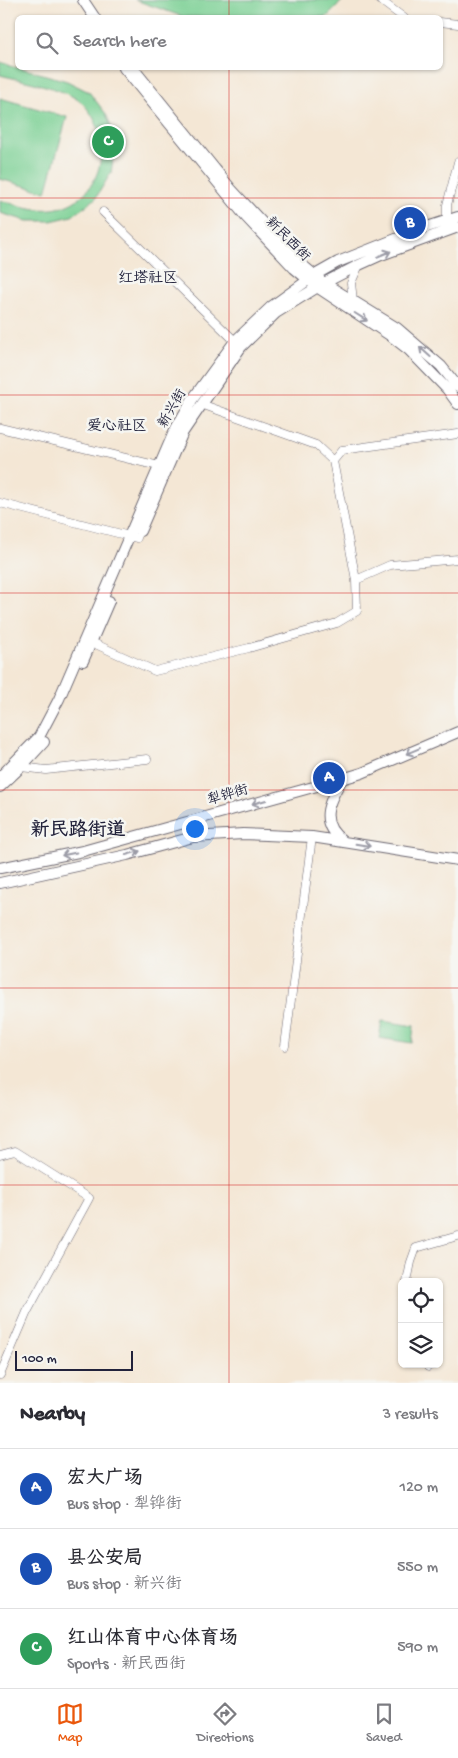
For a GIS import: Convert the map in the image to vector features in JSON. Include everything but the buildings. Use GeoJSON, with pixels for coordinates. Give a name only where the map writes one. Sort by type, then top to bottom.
{"type":"FeatureCollection","features":[{"type":"Feature","properties":{"kind":"main road"},"geometry":{"type":"LineString","coordinates":[[75,0],[85,15]]}},
{"type":"Feature","properties":{"kind":"main road"},"geometry":{"type":"LineString","coordinates":[[83,0],[93,15]]}},
{"type":"Feature","properties":{"kind":"main road","name":"新民西街"},"geometry":{"type":"LineString","coordinates":[[126,70],[246,217],[294,268],[312,278]]}},
{"type":"Feature","properties":{"kind":"main road","name":"新民西街"},"geometry":{"type":"LineString","coordinates":[[135,70],[231,189],[312,278],[408,350],[448,389],[458,404]]}},
{"type":"Feature","properties":{"kind":"main road","name":"新兴街"},"geometry":{"type":"LineString","coordinates":[[164,467],[174,432],[192,400],[272,306],[338,262],[421,229],[458,217]]}},
{"type":"Feature","properties":{"kind":"main road","name":"新兴街"},"geometry":{"type":"LineString","coordinates":[[0,787],[45,740],[65,702],[164,467],[183,432],[238,344],[276,313],[320,285],[381,255],[458,227]]}},
{"type":"Feature","properties":{"kind":"main road","name":"新民西街"},"geometry":{"type":"LineString","coordinates":[[320,285],[353,301],[397,328],[441,366],[458,387]]}},
{"type":"Feature","properties":{"kind":"main road","name":"新兴街"},"geometry":{"type":"LineString","coordinates":[[0,777],[39,737],[59,699],[134,537]]}},
{"type":"Feature","properties":{"kind":"main road","name":"犁铧街"},"geometry":{"type":"LineString","coordinates":[[0,868],[83,851],[342,779],[362,773],[458,732]]}},
{"type":"Feature","properties":{"kind":"main road"},"geometry":{"type":"LineString","coordinates":[[342,779],[333,794],[327,815],[329,827],[334,835],[345,842]]}},
{"type":"Feature","properties":{"kind":"main road"},"geometry":{"type":"LineString","coordinates":[[0,883],[127,855],[193,837],[242,834],[312,837],[458,860]]}},
{"type":"Feature","properties":{"kind":"street"},"geometry":{"type":"LineString","coordinates":[[380,0],[400,15]]}},
{"type":"Feature","properties":{"kind":"street"},"geometry":{"type":"LineString","coordinates":[[443,22],[458,24]]}},
{"type":"Feature","properties":{"kind":"street"},"geometry":{"type":"LineString","coordinates":[[447,221],[447,205],[458,162]]}},
{"type":"Feature","properties":{"kind":"street"},"geometry":{"type":"LineString","coordinates":[[103,212],[238,344]]}},
{"type":"Feature","properties":{"kind":"street"},"geometry":{"type":"LineString","coordinates":[[353,301],[351,283],[359,265]]}},
{"type":"Feature","properties":{"kind":"street"},"geometry":{"type":"LineString","coordinates":[[91,642],[155,671],[249,648],[337,623],[357,611],[356,580],[333,461],[316,445],[201,404]]}},
{"type":"Feature","properties":{"kind":"street"},"geometry":{"type":"LineString","coordinates":[[0,428],[164,467]]}},
{"type":"Feature","properties":{"kind":"street"},"geometry":{"type":"LineString","coordinates":[[333,461],[342,450],[458,434]]}},
{"type":"Feature","properties":{"kind":"street"},"geometry":{"type":"LineString","coordinates":[[0,503],[134,537]]}},
{"type":"Feature","properties":{"kind":"street"},"geometry":{"type":"LineString","coordinates":[[356,580],[390,565],[458,559]]}},
{"type":"Feature","properties":{"kind":"street"},"geometry":{"type":"LineString","coordinates":[[21,767],[46,770],[146,759]]}},
{"type":"Feature","properties":{"kind":"street"},"geometry":{"type":"LineString","coordinates":[[285,1046],[312,837]]}},
{"type":"Feature","properties":{"kind":"street"},"geometry":{"type":"LineString","coordinates":[[0,1154],[15,1152],[89,1198],[27,1312],[0,1374]]}},
{"type":"Feature","properties":{"kind":"street"},"geometry":{"type":"LineString","coordinates":[[408,1278],[416,1248],[458,1236]]}},
{"type":"Feature","properties":{"kind":"green space"},"geometry":{"type":"Polygon","coordinates":[[[135,0],[343,0],[329,15],[178,15],[135,0]]]}},
{"type":"Feature","properties":{"kind":"green space"},"geometry":{"type":"Polygon","coordinates":[[[0,62],[15,66],[15,70],[28,70],[67,81],[89,92],[106,114],[116,138],[111,173],[95,199],[72,216],[51,221],[27,221],[0,213],[0,200],[26,207],[52,209],[69,204],[83,195],[93,183],[99,168],[100,136],[95,120],[85,106],[68,94],[0,75],[0,62]]]}},
{"type":"Feature","properties":{"kind":"green space"},"geometry":{"type":"Polygon","coordinates":[[[0,98],[67,117],[46,192],[0,179],[0,98]]]}},
{"type":"Feature","properties":{"kind":"green space"},"geometry":{"type":"Polygon","coordinates":[[[382,1021],[414,1026],[412,1043],[379,1038],[382,1021]]]}},
{"type":"Feature","properties":{"kind":"place","name":"红山体育中心体育场"},"geometry":{"type":"Point","coordinates":[108,142]}},
{"type":"Feature","properties":{"kind":"place","name":"县公安局"},"geometry":{"type":"Point","coordinates":[410,223]}},
{"type":"Feature","properties":{"kind":"place","name":"宏大广场"},"geometry":{"type":"Point","coordinates":[329,778]}},
{"type":"Feature","properties":{"kind":"district","name":"红塔社区"},"geometry":{"type":"Point","coordinates":[148,279]}},
{"type":"Feature","properties":{"kind":"district","name":"爱心社区"},"geometry":{"type":"Point","coordinates":[117,427]}},
{"type":"Feature","properties":{"kind":"district","name":"新民路街道"},"geometry":{"type":"Point","coordinates":[78,831]}}]}
